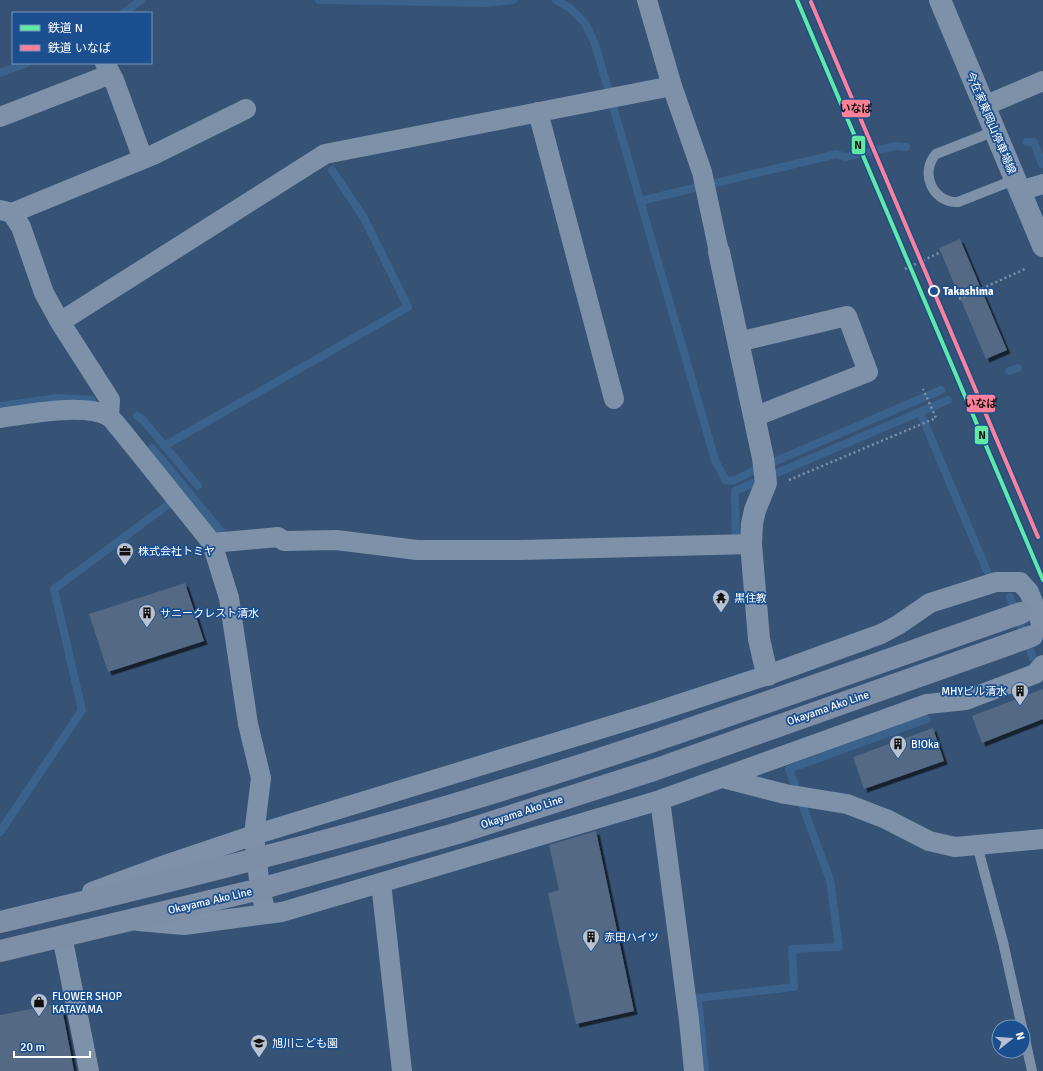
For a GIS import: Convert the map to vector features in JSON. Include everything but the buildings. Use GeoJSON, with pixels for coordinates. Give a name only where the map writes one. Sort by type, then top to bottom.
{"type":"FeatureCollection","features":[{"type":"Feature","properties":{"kind":"main road"},"geometry":{"type":"LineString","coordinates":[[0,922],[256,859],[452,805],[645,744],[1021,613]]}},
{"type":"Feature","properties":{"kind":"main road","name":"Okayama Ako Line"},"geometry":{"type":"LineString","coordinates":[[0,951],[260,889],[458,833],[654,770],[1038,632]]}},
{"type":"Feature","properties":{"kind":"street"},"geometry":{"type":"LineString","coordinates":[[647,0],[672,86],[702,172],[763,458],[764,487],[755,510],[752,524],[742,544],[759,639],[768,675]]}},
{"type":"Feature","properties":{"kind":"street","name":"今在家東岡山停車場線"},"geometry":{"type":"LineString","coordinates":[[940,0],[1043,246]]}},
{"type":"Feature","properties":{"kind":"street"},"geometry":{"type":"LineString","coordinates":[[0,117],[108,68],[114,80],[143,159]]}},
{"type":"Feature","properties":{"kind":"street"},"geometry":{"type":"LineString","coordinates":[[984,106],[1043,81]]}},
{"type":"Feature","properties":{"kind":"street"},"geometry":{"type":"LineString","coordinates":[[60,322],[325,154],[672,86]]}},
{"type":"Feature","properties":{"kind":"street"},"geometry":{"type":"LineString","coordinates":[[109,417],[110,400],[60,322],[44,293],[21,227],[6,211],[160,152],[246,109]]}},
{"type":"Feature","properties":{"kind":"street"},"geometry":{"type":"LineString","coordinates":[[538,112],[614,399]]}},
{"type":"Feature","properties":{"kind":"street"},"geometry":{"type":"LineString","coordinates":[[1017,185],[1043,184]]}},
{"type":"Feature","properties":{"kind":"street"},"geometry":{"type":"LineString","coordinates":[[738,342],[847,316],[868,372],[754,417]]}},
{"type":"Feature","properties":{"kind":"street"},"geometry":{"type":"LineString","coordinates":[[0,418],[47,412],[70,411],[93,412],[109,417],[177,499],[223,542],[229,598],[248,724],[261,778],[254,835],[260,889],[265,914]]}},
{"type":"Feature","properties":{"kind":"street"},"geometry":{"type":"LineString","coordinates":[[223,542],[278,537],[284,541],[336,540],[417,550],[521,550],[742,544]]}},
{"type":"Feature","properties":{"kind":"street"},"geometry":{"type":"LineString","coordinates":[[28,915],[168,864],[254,835],[649,714],[768,675],[881,634],[898,625],[930,603],[996,582],[1020,582],[1029,592],[1038,632]]}},
{"type":"Feature","properties":{"kind":"street"},"geometry":{"type":"LineString","coordinates":[[128,920],[184,925],[282,912],[660,800],[927,704],[966,700],[1035,674],[1043,665]]}},
{"type":"Feature","properties":{"kind":"street"},"geometry":{"type":"LineString","coordinates":[[723,778],[785,794],[847,804],[886,819],[929,841],[955,847],[1043,840]]}},
{"type":"Feature","properties":{"kind":"street"},"geometry":{"type":"LineString","coordinates":[[660,800],[689,1020],[694,1071]]}},
{"type":"Feature","properties":{"kind":"street"},"geometry":{"type":"LineString","coordinates":[[381,883],[402,1071]]}},
{"type":"Feature","properties":{"kind":"street"},"geometry":{"type":"LineString","coordinates":[[62,936],[89,1071]]}},
{"type":"Feature","properties":{"kind":"lane"},"geometry":{"type":"LineString","coordinates":[[995,131],[936,154],[931,160],[928,174],[931,187],[939,196],[950,202],[958,202],[1017,185]]}},
{"type":"Feature","properties":{"kind":"lane"},"geometry":{"type":"LineString","coordinates":[[977,845],[1003,942],[1020,1019]]}},
{"type":"Feature","properties":{"kind":"lane"},"geometry":{"type":"LineString","coordinates":[[1029,1059],[1032,1071]]}},
{"type":"Feature","properties":{"kind":"path"},"geometry":{"type":"LineString","coordinates":[[905,269],[941,252]]}},
{"type":"Feature","properties":{"kind":"path"},"geometry":{"type":"LineString","coordinates":[[959,299],[1025,269]]}},
{"type":"Feature","properties":{"kind":"path"},"geometry":{"type":"LineString","coordinates":[[764,487],[936,418],[922,389]]}},
{"type":"Feature","properties":{"kind":"waterway"},"geometry":{"type":"LineString","coordinates":[[125,12],[141,0]]}},
{"type":"Feature","properties":{"kind":"waterway"},"geometry":{"type":"LineString","coordinates":[[319,0],[487,3],[513,0]]}},
{"type":"Feature","properties":{"kind":"waterway"},"geometry":{"type":"LineString","coordinates":[[556,0],[570,8],[585,23],[595,44],[715,460],[726,481],[735,480],[941,390]]}},
{"type":"Feature","properties":{"kind":"waterway"},"geometry":{"type":"LineString","coordinates":[[0,73],[24,64]]}},
{"type":"Feature","properties":{"kind":"waterway"},"geometry":{"type":"LineString","coordinates":[[1027,142],[1034,142],[1043,164]]}},
{"type":"Feature","properties":{"kind":"waterway"},"geometry":{"type":"LineString","coordinates":[[640,201],[837,154],[845,157],[896,146],[906,147]]}},
{"type":"Feature","properties":{"kind":"waterway"},"geometry":{"type":"LineString","coordinates":[[164,446],[408,307],[364,218],[332,170]]}},
{"type":"Feature","properties":{"kind":"waterway"},"geometry":{"type":"LineString","coordinates":[[1009,371],[1018,368]]}},
{"type":"Feature","properties":{"kind":"waterway"},"geometry":{"type":"LineString","coordinates":[[0,406],[57,398],[92,400]]}},
{"type":"Feature","properties":{"kind":"waterway"},"geometry":{"type":"LineString","coordinates":[[736,545],[735,491],[948,400]]}},
{"type":"Feature","properties":{"kind":"waterway"},"geometry":{"type":"LineString","coordinates":[[920,412],[987,571]]}},
{"type":"Feature","properties":{"kind":"waterway"},"geometry":{"type":"LineString","coordinates":[[137,416],[143,420],[198,486]]}},
{"type":"Feature","properties":{"kind":"waterway"},"geometry":{"type":"LineString","coordinates":[[152,448],[228,540]]}},
{"type":"Feature","properties":{"kind":"waterway"},"geometry":{"type":"LineString","coordinates":[[0,832],[82,710],[54,589],[177,498]]}},
{"type":"Feature","properties":{"kind":"waterway"},"geometry":{"type":"LineString","coordinates":[[1010,597],[1033,658]]}},
{"type":"Feature","properties":{"kind":"waterway"},"geometry":{"type":"LineString","coordinates":[[705,1071],[698,998],[794,987],[792,949],[839,947],[830,880],[789,769],[927,719]]}},
{"type":"Feature","properties":{"kind":"rail line","name":"N"},"geometry":{"type":"LineString","coordinates":[[797,0],[1043,580]]}},
{"type":"Feature","properties":{"kind":"rail line","name":"いなば"},"geometry":{"type":"LineString","coordinates":[[811,2],[1038,537]]}},
{"type":"Feature","properties":{"kind":"place","name":"Takashima"},"geometry":{"type":"Point","coordinates":[934,291]}},
{"type":"Feature","properties":{"kind":"place","name":"株式会社トミヤ"},"geometry":{"type":"Point","coordinates":[125,566]}},
{"type":"Feature","properties":{"kind":"place","name":"黒住教"},"geometry":{"type":"Point","coordinates":[721,613]}},
{"type":"Feature","properties":{"kind":"place","name":"サニークレスト清水"},"geometry":{"type":"Point","coordinates":[147,628]}},
{"type":"Feature","properties":{"kind":"place","name":"MHYビル清水"},"geometry":{"type":"Point","coordinates":[1020,706]}},
{"type":"Feature","properties":{"kind":"place","name":"B!Oka"},"geometry":{"type":"Point","coordinates":[898,759]}},
{"type":"Feature","properties":{"kind":"place","name":"赤田ハイツ"},"geometry":{"type":"Point","coordinates":[591,952]}},
{"type":"Feature","properties":{"kind":"place","name":"FLOWER SHOP KATAYAMA"},"geometry":{"type":"Point","coordinates":[39,1017]}},
{"type":"Feature","properties":{"kind":"place","name":"旭川こども園"},"geometry":{"type":"Point","coordinates":[259,1058]}}]}
